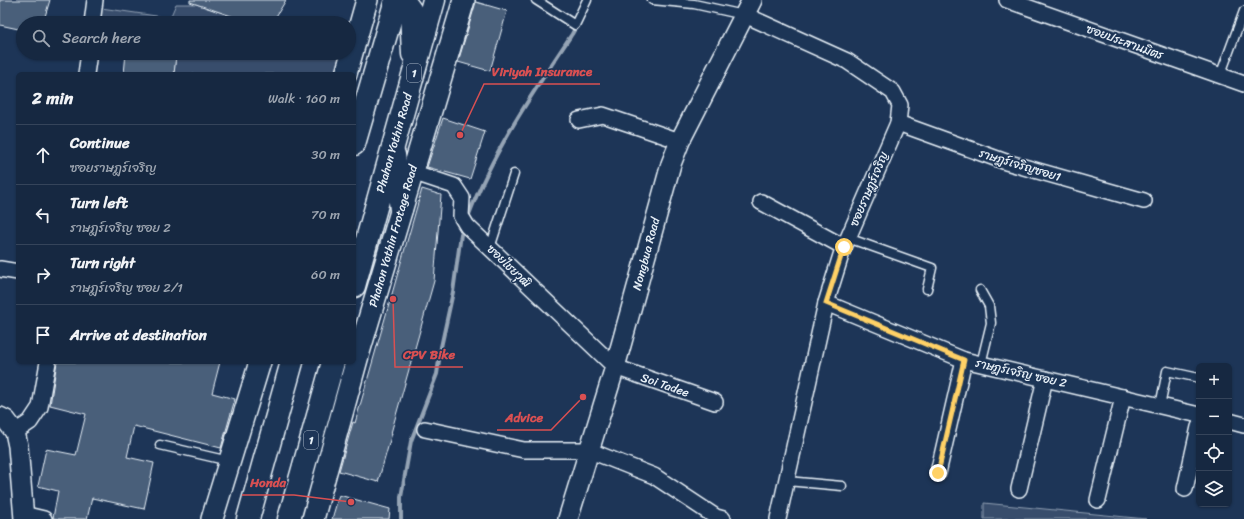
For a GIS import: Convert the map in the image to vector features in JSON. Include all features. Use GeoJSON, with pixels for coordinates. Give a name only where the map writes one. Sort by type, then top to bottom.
{"type":"FeatureCollection","features":[{"type":"Feature","properties":{"kind":"main road"},"geometry":{"type":"LineString","coordinates":[[356,39],[367,0]]}},
{"type":"Feature","properties":{"kind":"main road"},"geometry":{"type":"LineString","coordinates":[[356,137],[396,0]]}},
{"type":"Feature","properties":{"kind":"main road"},"geometry":{"type":"LineString","coordinates":[[403,0],[411,11],[413,74]]}},
{"type":"Feature","properties":{"kind":"main road","name":"Phahon Yothin Road"},"geometry":{"type":"LineString","coordinates":[[356,279],[434,0]]}},
{"type":"Feature","properties":{"kind":"main road","name":"Phahon Yothin Frotage Road"},"geometry":{"type":"LineString","coordinates":[[356,363],[464,0]]}},
{"type":"Feature","properties":{"kind":"main road"},"geometry":{"type":"LineString","coordinates":[[347,72],[350,60]]}},
{"type":"Feature","properties":{"kind":"main road"},"geometry":{"type":"LineString","coordinates":[[393,146],[401,209]]}},
{"type":"Feature","properties":{"kind":"main road"},"geometry":{"type":"LineString","coordinates":[[212,519],[259,364]]}},
{"type":"Feature","properties":{"kind":"main road"},"geometry":{"type":"LineString","coordinates":[[248,519],[291,364]]}},
{"type":"Feature","properties":{"kind":"main road","name":"1"},"geometry":{"type":"LineString","coordinates":[[289,519],[332,364]]}},
{"type":"Feature","properties":{"kind":"main road","name":"Phahon Yothin Frotage Road"},"geometry":{"type":"LineString","coordinates":[[313,519],[356,364]]}},
{"type":"Feature","properties":{"kind":"street"},"geometry":{"type":"LineString","coordinates":[[93,16],[95,0]]}},
{"type":"Feature","properties":{"kind":"street","name":"ซอยประสานมิตร"},"geometry":{"type":"LineString","coordinates":[[1007,0],[1244,84]]}},
{"type":"Feature","properties":{"kind":"street","name":"ซอยราษฎร์เจริญ"},"geometry":{"type":"LineString","coordinates":[[748,7],[847,61],[893,92],[900,105],[898,123],[846,242],[826,303],[778,519]]}},
{"type":"Feature","properties":{"kind":"street","name":"Nongbua Road"},"geometry":{"type":"LineString","coordinates":[[568,519],[588,450],[615,367],[672,164],[680,141],[748,7]]}},
{"type":"Feature","properties":{"kind":"street"},"geometry":{"type":"LineString","coordinates":[[86,72],[88,60]]}},
{"type":"Feature","properties":{"kind":"street"},"geometry":{"type":"LineString","coordinates":[[579,120],[603,115],[680,141]]}},
{"type":"Feature","properties":{"kind":"street","name":"ราษฎร์เจริญซอย1"},"geometry":{"type":"LineString","coordinates":[[898,123],[1006,162],[1144,201]]}},
{"type":"Feature","properties":{"kind":"street","name":"ซอยไชยวุฒิ"},"geometry":{"type":"LineString","coordinates":[[412,172],[454,186],[462,198],[462,216],[467,226],[615,367]]}},
{"type":"Feature","properties":{"kind":"street"},"geometry":{"type":"LineString","coordinates":[[761,202],[846,242]]}},
{"type":"Feature","properties":{"kind":"street"},"geometry":{"type":"LineString","coordinates":[[0,269],[16,272]]}},
{"type":"Feature","properties":{"kind":"street","name":"ราษฎร์เจริญ ซอย 2"},"geometry":{"type":"LineString","coordinates":[[826,303],[964,360],[1196,414]]}},
{"type":"Feature","properties":{"kind":"street"},"geometry":{"type":"LineString","coordinates":[[938,473],[964,360]]}},
{"type":"Feature","properties":{"kind":"street"},"geometry":{"type":"LineString","coordinates":[[16,432],[30,422],[40,407],[48,364]]}},
{"type":"Feature","properties":{"kind":"street","name":"Soi Tadee"},"geometry":{"type":"LineString","coordinates":[[615,367],[716,402]]}},
{"type":"Feature","properties":{"kind":"street"},"geometry":{"type":"LineString","coordinates":[[1019,489],[1045,379]]}},
{"type":"Feature","properties":{"kind":"street"},"geometry":{"type":"LineString","coordinates":[[1098,500],[1123,397]]}},
{"type":"Feature","properties":{"kind":"street"},"geometry":{"type":"LineString","coordinates":[[0,417],[6,420],[16,432],[24,517],[44,519]]}},
{"type":"Feature","properties":{"kind":"street"},"geometry":{"type":"LineString","coordinates":[[1232,423],[1244,425]]}},
{"type":"Feature","properties":{"kind":"street"},"geometry":{"type":"LineString","coordinates":[[425,429],[524,450],[588,450],[654,476],[716,517],[723,519]]}},
{"type":"Feature","properties":{"kind":"street"},"geometry":{"type":"LineString","coordinates":[[1185,489],[1197,435]]}},
{"type":"Feature","properties":{"kind":"lane"},"geometry":{"type":"LineString","coordinates":[[536,0],[574,25],[587,0]]}},
{"type":"Feature","properties":{"kind":"lane"},"geometry":{"type":"LineString","coordinates":[[652,0],[748,7]]}},
{"type":"Feature","properties":{"kind":"lane"},"geometry":{"type":"LineString","coordinates":[[1220,76],[1244,11]]}},
{"type":"Feature","properties":{"kind":"lane"},"geometry":{"type":"LineString","coordinates":[[490,248],[514,174]]}},
{"type":"Feature","properties":{"kind":"lane"},"geometry":{"type":"LineString","coordinates":[[846,242],[932,268],[926,289]]}},
{"type":"Feature","properties":{"kind":"lane"},"geometry":{"type":"LineString","coordinates":[[980,290],[989,306],[991,323],[981,364]]}},
{"type":"Feature","properties":{"kind":"lane"},"geometry":{"type":"LineString","coordinates":[[1160,406],[1167,371],[1196,377]]}},
{"type":"Feature","properties":{"kind":"lane"},"geometry":{"type":"LineString","coordinates":[[160,445],[230,461]]}},
{"type":"Feature","properties":{"kind":"lane"},"geometry":{"type":"LineString","coordinates":[[787,481],[842,486]]}},
{"type":"Feature","properties":{"kind":"shaded area"},"geometry":{"type":"Polygon","coordinates":[[[176,4],[196,4],[231,16],[171,16],[176,4]]]}},
{"type":"Feature","properties":{"kind":"shaded area"},"geometry":{"type":"Polygon","coordinates":[[[101,8],[156,16],[100,16],[101,8]]]}},
{"type":"Feature","properties":{"kind":"shaded area"},"geometry":{"type":"Polygon","coordinates":[[[175,60],[343,60],[340,72],[174,72],[175,60]]]}},
{"type":"Feature","properties":{"kind":"shaded area"},"geometry":{"type":"Polygon","coordinates":[[[984,503],[1146,519],[984,519],[984,503]]]}},
{"type":"Feature","properties":{"kind":"building"},"geometry":{"type":"Polygon","coordinates":[[[0,0],[50,0],[45,16],[16,16],[16,28],[0,25],[0,0]]]}},
{"type":"Feature","properties":{"kind":"building"},"geometry":{"type":"Polygon","coordinates":[[[190,0],[286,0],[276,16],[231,16],[190,2],[190,0]]]}},
{"type":"Feature","properties":{"kind":"building"},"geometry":{"type":"Polygon","coordinates":[[[476,2],[507,11],[490,71],[458,62],[476,2]]]}},
{"type":"Feature","properties":{"kind":"building"},"geometry":{"type":"Polygon","coordinates":[[[125,60],[175,60],[174,72],[124,72],[125,60]]]}},
{"type":"Feature","properties":{"kind":"building"},"geometry":{"type":"Polygon","coordinates":[[[443,118],[485,132],[470,179],[427,167],[443,118]]]}},
{"type":"Feature","properties":{"kind":"building"},"geometry":{"type":"Polygon","coordinates":[[[422,189],[441,195],[434,281],[378,482],[339,471],[353,422],[355,423],[422,189]]]}},
{"type":"Feature","properties":{"kind":"building"},"geometry":{"type":"Polygon","coordinates":[[[57,364],[219,364],[212,393],[235,399],[221,448],[134,426],[127,457],[154,463],[144,509],[92,498],[87,519],[53,518],[58,491],[38,486],[46,449],[76,455],[86,414],[50,405],[57,364]]]}},
{"type":"Feature","properties":{"kind":"building"},"geometry":{"type":"Polygon","coordinates":[[[339,495],[390,509],[389,519],[332,519],[339,495]]]}},
{"type":"Feature","properties":{"kind":"waterway"},"geometry":{"type":"LineString","coordinates":[[468,217],[489,169],[515,122],[577,25]]}},
{"type":"Feature","properties":{"kind":"waterway"},"geometry":{"type":"LineString","coordinates":[[401,519],[401,497],[411,441],[437,374],[441,347],[453,292],[461,234],[464,228]]}},
{"type":"Feature","properties":{"kind":"place","name":"Viriyah Insurance"},"geometry":{"type":"Point","coordinates":[460,135]}},
{"type":"Feature","properties":{"kind":"place","name":"CPV Bike"},"geometry":{"type":"Point","coordinates":[393,299]}},
{"type":"Feature","properties":{"kind":"place","name":"Advice"},"geometry":{"type":"Point","coordinates":[583,397]}},
{"type":"Feature","properties":{"kind":"place","name":"Honda"},"geometry":{"type":"Point","coordinates":[351,502]}},
{"type":"Feature","properties":{"kind":"route"},"geometry":{"type":"LineString","coordinates":[[844,247],[826,303],[964,360],[938,473]]}}]}
